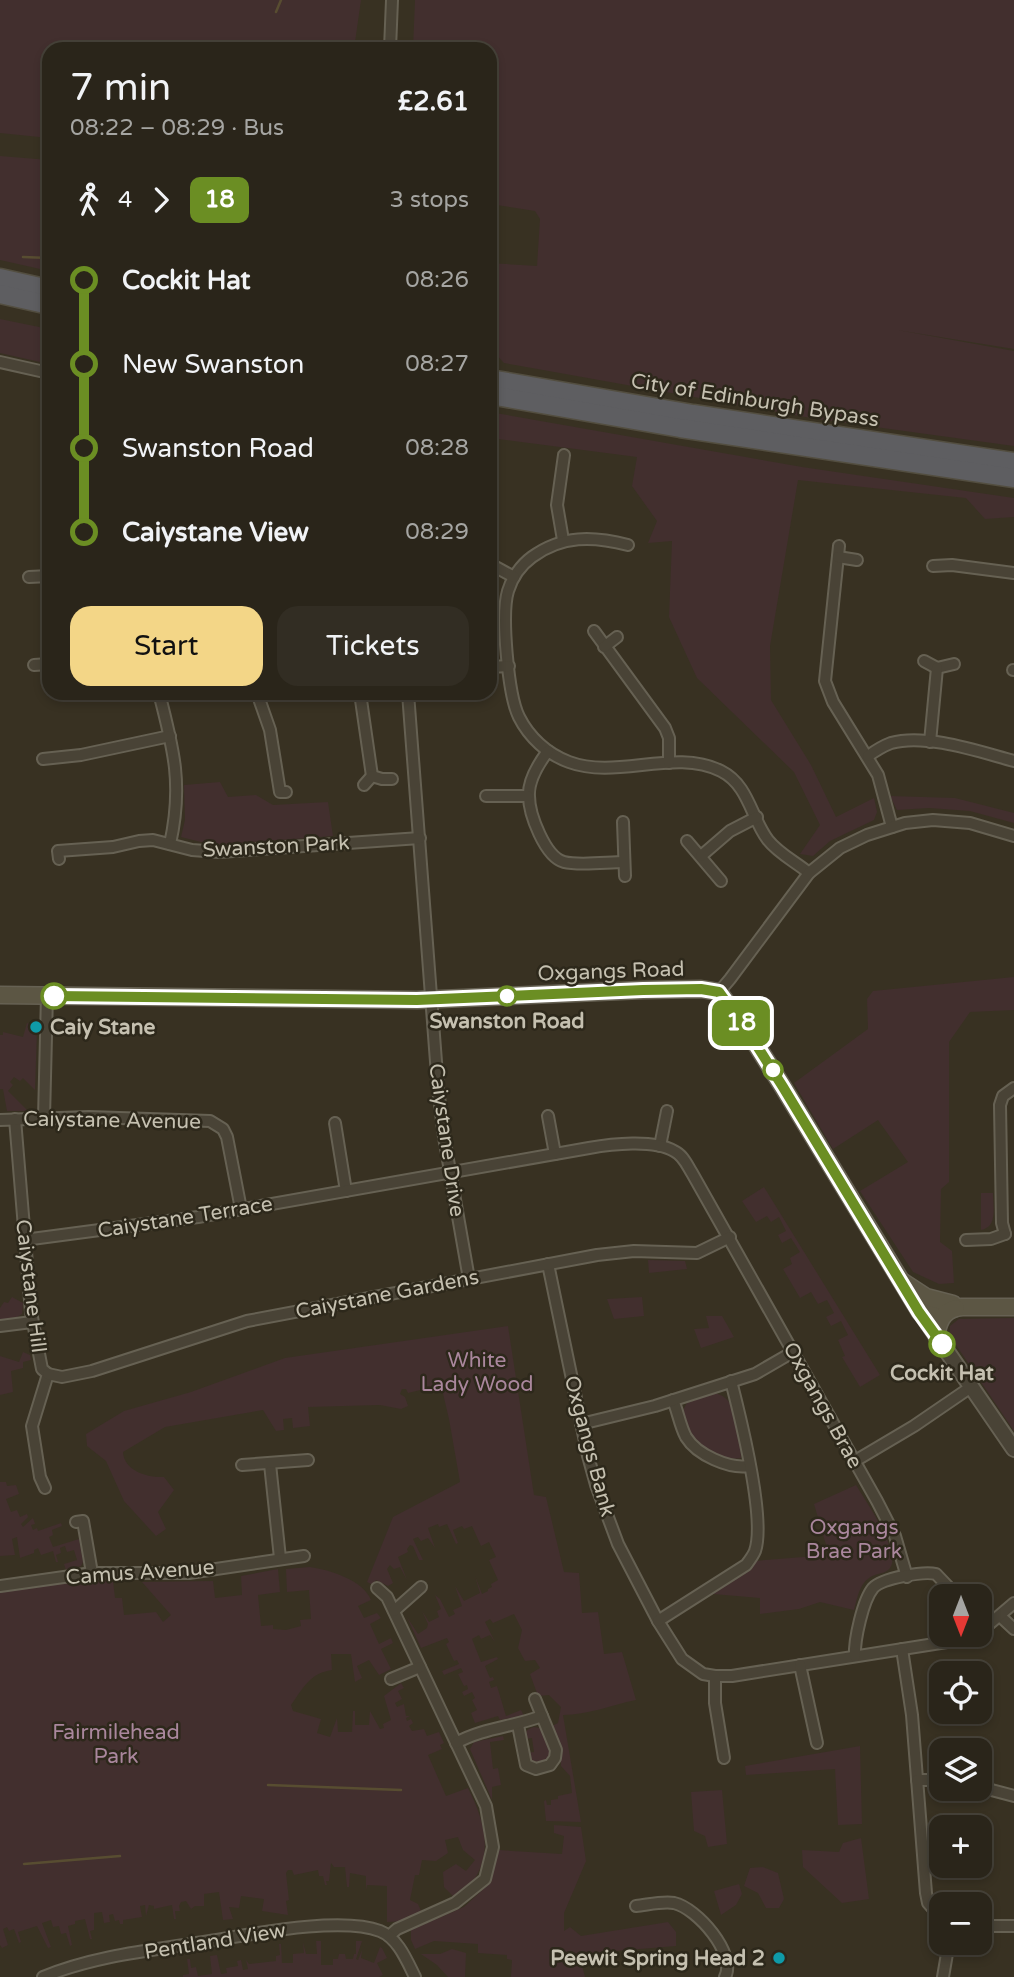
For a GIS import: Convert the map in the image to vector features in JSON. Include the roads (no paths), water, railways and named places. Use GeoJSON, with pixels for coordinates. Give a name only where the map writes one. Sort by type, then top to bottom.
{"type":"FeatureCollection","features":[{"type":"Feature","properties":{"kind":"highway"},"geometry":{"type":"LineString","coordinates":[[0,278],[42,287]]}},
{"type":"Feature","properties":{"kind":"highway"},"geometry":{"type":"LineString","coordinates":[[0,294],[42,303]]}},
{"type":"Feature","properties":{"kind":"highway","name":"City of Edinburgh Bypass"},"geometry":{"type":"LineString","coordinates":[[497,380],[706,416],[1014,462]]}},
{"type":"Feature","properties":{"kind":"highway","name":"City of Edinburgh Bypass"},"geometry":{"type":"LineString","coordinates":[[497,396],[706,432],[1014,478]]}},
{"type":"Feature","properties":{"kind":"main road","name":"Oxgangs Road"},"geometry":{"type":"LineString","coordinates":[[0,995],[431,1000],[643,990],[701,989],[719,992]]}},
{"type":"Feature","properties":{"kind":"main road"},"geometry":{"type":"LineString","coordinates":[[719,992],[765,1058],[919,1312],[962,1307],[1014,1307]]}},
{"type":"Feature","properties":{"kind":"main road"},"geometry":{"type":"LineString","coordinates":[[899,1279],[926,1297],[962,1307]]}},
{"type":"Feature","properties":{"kind":"main road"},"geometry":{"type":"LineString","coordinates":[[936,1335],[943,1316],[950,1310],[962,1307]]}},
{"type":"Feature","properties":{"kind":"street"},"geometry":{"type":"LineString","coordinates":[[390,42],[392,0]]}},
{"type":"Feature","properties":{"kind":"street"},"geometry":{"type":"LineString","coordinates":[[0,362],[42,371]]}},
{"type":"Feature","properties":{"kind":"street"},"geometry":{"type":"LineString","coordinates":[[563,540],[557,505],[563,461],[576,469]]}},
{"type":"Feature","properties":{"kind":"street"},"geometry":{"type":"LineString","coordinates":[[628,545],[605,534],[563,540],[546,547],[527,561],[514,577],[508,593],[506,612],[511,689],[518,715],[530,734],[548,751],[569,762],[593,767],[698,764],[722,772],[746,795],[767,839],[809,873]]}},
{"type":"Feature","properties":{"kind":"street"},"geometry":{"type":"LineString","coordinates":[[857,560],[839,552],[825,681],[833,702],[878,775],[892,827]]}},
{"type":"Feature","properties":{"kind":"street"},"geometry":{"type":"LineString","coordinates":[[951,552],[952,565]]}},
{"type":"Feature","properties":{"kind":"street"},"geometry":{"type":"LineString","coordinates":[[933,566],[952,565],[1014,573]]}},
{"type":"Feature","properties":{"kind":"street"},"geometry":{"type":"LineString","coordinates":[[497,568],[514,577]]}},
{"type":"Feature","properties":{"kind":"street"},"geometry":{"type":"LineString","coordinates":[[33,574],[42,575]]}},
{"type":"Feature","properties":{"kind":"street"},"geometry":{"type":"LineString","coordinates":[[594,631],[665,728],[669,738],[669,764]]}},
{"type":"Feature","properties":{"kind":"street"},"geometry":{"type":"LineString","coordinates":[[604,647],[617,637]]}},
{"type":"Feature","properties":{"kind":"street"},"geometry":{"type":"LineString","coordinates":[[924,661],[937,668],[954,664]]}},
{"type":"Feature","properties":{"kind":"street"},"geometry":{"type":"LineString","coordinates":[[497,667],[509,666]]}},
{"type":"Feature","properties":{"kind":"street"},"geometry":{"type":"LineString","coordinates":[[930,741],[937,668]]}},
{"type":"Feature","properties":{"kind":"street"},"geometry":{"type":"LineString","coordinates":[[161,700],[176,764],[178,791],[177,813],[170,844]]}},
{"type":"Feature","properties":{"kind":"street"},"geometry":{"type":"LineString","coordinates":[[259,700],[270,730],[280,792],[286,792]]}},
{"type":"Feature","properties":{"kind":"street"},"geometry":{"type":"LineString","coordinates":[[361,700],[372,776]]}},
{"type":"Feature","properties":{"kind":"street"},"geometry":{"type":"LineString","coordinates":[[409,700],[431,1000]]}},
{"type":"Feature","properties":{"kind":"street"},"geometry":{"type":"LineString","coordinates":[[49,756],[81,755],[170,736]]}},
{"type":"Feature","properties":{"kind":"street"},"geometry":{"type":"LineString","coordinates":[[868,756],[893,742],[930,741],[1014,761]]}},
{"type":"Feature","properties":{"kind":"street"},"geometry":{"type":"LineString","coordinates":[[548,751],[535,774],[528,796],[545,846],[553,857],[565,863],[624,862]]}},
{"type":"Feature","properties":{"kind":"street"},"geometry":{"type":"LineString","coordinates":[[372,776],[392,779]]}},
{"type":"Feature","properties":{"kind":"street"},"geometry":{"type":"LineString","coordinates":[[363,785],[372,776]]}},
{"type":"Feature","properties":{"kind":"street"},"geometry":{"type":"LineString","coordinates":[[486,796],[528,796]]}},
{"type":"Feature","properties":{"kind":"street"},"geometry":{"type":"LineString","coordinates":[[701,856],[730,831],[757,817]]}},
{"type":"Feature","properties":{"kind":"street"},"geometry":{"type":"LineString","coordinates":[[719,992],[809,873],[840,848],[892,827],[933,820],[970,823],[1014,836]]}},
{"type":"Feature","properties":{"kind":"street"},"geometry":{"type":"LineString","coordinates":[[623,822],[625,876]]}},
{"type":"Feature","properties":{"kind":"street","name":"Swanston Park"},"geometry":{"type":"LineString","coordinates":[[59,859],[58,851],[113,848],[153,840],[192,850],[219,852],[420,838]]}},
{"type":"Feature","properties":{"kind":"street"},"geometry":{"type":"LineString","coordinates":[[687,841],[721,881]]}},
{"type":"Feature","properties":{"kind":"street"},"geometry":{"type":"LineString","coordinates":[[44,1118],[47,995]]}},
{"type":"Feature","properties":{"kind":"street","name":"Caiystane Drive"},"geometry":{"type":"LineString","coordinates":[[431,1000],[443,1127],[468,1279]]}},
{"type":"Feature","properties":{"kind":"street"},"geometry":{"type":"LineString","coordinates":[[965,1240],[1010,1236],[1002,1223],[1000,1105],[1003,1096],[1014,1088]]}},
{"type":"Feature","properties":{"kind":"street"},"geometry":{"type":"LineString","coordinates":[[667,1111],[660,1146],[674,1150],[685,1161],[730,1237]]}},
{"type":"Feature","properties":{"kind":"street"},"geometry":{"type":"LineString","coordinates":[[548,1116],[555,1154]]}},
{"type":"Feature","properties":{"kind":"street","name":"Caiystane Hill"},"geometry":{"type":"LineString","coordinates":[[15,1119],[32,1322],[41,1366],[48,1374],[32,1426],[40,1477],[45,1488]]}},
{"type":"Feature","properties":{"kind":"street","name":"Caiystane Avenue"},"geometry":{"type":"LineString","coordinates":[[0,1120],[200,1119],[215,1123],[223,1129],[229,1143],[241,1209]]}},
{"type":"Feature","properties":{"kind":"street"},"geometry":{"type":"LineString","coordinates":[[335,1123],[346,1191]]}},
{"type":"Feature","properties":{"kind":"street"},"geometry":{"type":"LineString","coordinates":[[1001,1134],[1014,1134]]}},
{"type":"Feature","properties":{"kind":"street","name":"Caiystane Terrace"},"geometry":{"type":"LineString","coordinates":[[24,1240],[145,1225],[613,1145],[660,1146]]}},
{"type":"Feature","properties":{"kind":"street","name":"Caiystane Gardens"},"geometry":{"type":"LineString","coordinates":[[48,1374],[62,1377],[92,1371],[247,1321],[622,1252],[697,1253],[730,1237]]}},
{"type":"Feature","properties":{"kind":"street","name":"Oxgangs Brae"},"geometry":{"type":"LineString","coordinates":[[730,1237],[895,1536],[907,1577]]}},
{"type":"Feature","properties":{"kind":"street","name":"Oxgangs Bank"},"geometry":{"type":"LineString","coordinates":[[548,1264],[596,1485],[618,1544],[682,1659],[697,1670],[715,1676]]}},
{"type":"Feature","properties":{"kind":"street"},"geometry":{"type":"LineString","coordinates":[[919,1312],[1014,1450]]}},
{"type":"Feature","properties":{"kind":"street"},"geometry":{"type":"LineString","coordinates":[[0,1326],[32,1322]]}},
{"type":"Feature","properties":{"kind":"street"},"geometry":{"type":"LineString","coordinates":[[581,1424],[673,1400],[763,1371],[793,1352]]}},
{"type":"Feature","properties":{"kind":"street"},"geometry":{"type":"LineString","coordinates":[[659,1621],[746,1565],[755,1551],[756,1513],[745,1437],[730,1381]]}},
{"type":"Feature","properties":{"kind":"street"},"geometry":{"type":"LineString","coordinates":[[855,1461],[914,1426],[971,1387]]}},
{"type":"Feature","properties":{"kind":"street"},"geometry":{"type":"LineString","coordinates":[[673,1400],[683,1430],[694,1447],[729,1465],[749,1466]]}},
{"type":"Feature","properties":{"kind":"street"},"geometry":{"type":"LineString","coordinates":[[242,1465],[308,1460]]}},
{"type":"Feature","properties":{"kind":"street"},"geometry":{"type":"LineString","coordinates":[[270,1464],[280,1558]]}},
{"type":"Feature","properties":{"kind":"street"},"geometry":{"type":"LineString","coordinates":[[83,1520],[92,1573]]}},
{"type":"Feature","properties":{"kind":"street","name":"Camus Avenue"},"geometry":{"type":"LineString","coordinates":[[0,1587],[92,1573],[189,1573],[304,1556]]}},
{"type":"Feature","properties":{"kind":"street"},"geometry":{"type":"LineString","coordinates":[[855,1656],[855,1640],[871,1591],[882,1581],[936,1574],[946,1584]]}},
{"type":"Feature","properties":{"kind":"street"},"geometry":{"type":"LineString","coordinates":[[394,1611],[421,1587]]}},
{"type":"Feature","properties":{"kind":"street"},"geometry":{"type":"LineString","coordinates":[[377,1588],[387,1597],[394,1611],[486,1807],[493,1847],[485,1879],[455,1903],[397,1929],[389,1936],[402,1952],[415,1977]]}},
{"type":"Feature","properties":{"kind":"street"},"geometry":{"type":"LineString","coordinates":[[992,1622],[1014,1603]]}},
{"type":"Feature","properties":{"kind":"street"},"geometry":{"type":"LineString","coordinates":[[1000,1616],[1014,1629]]}},
{"type":"Feature","properties":{"kind":"street"},"geometry":{"type":"LineString","coordinates":[[724,1758],[715,1703],[715,1676],[732,1676],[929,1644]]}},
{"type":"Feature","properties":{"kind":"street"},"geometry":{"type":"LineString","coordinates":[[902,1648],[929,1904]]}},
{"type":"Feature","properties":{"kind":"street"},"geometry":{"type":"LineString","coordinates":[[800,1665],[817,1743]]}},
{"type":"Feature","properties":{"kind":"street"},"geometry":{"type":"LineString","coordinates":[[391,1679],[420,1667]]}},
{"type":"Feature","properties":{"kind":"street"},"geometry":{"type":"LineString","coordinates":[[518,1725],[525,1763],[531,1768],[547,1767],[554,1761],[556,1750],[535,1699]]}},
{"type":"Feature","properties":{"kind":"street"},"geometry":{"type":"LineString","coordinates":[[456,1743],[483,1731],[518,1725],[542,1716]]}},
{"type":"Feature","properties":{"kind":"street"},"geometry":{"type":"LineString","coordinates":[[918,1780],[929,1780]]}},
{"type":"Feature","properties":{"kind":"street"},"geometry":{"type":"LineString","coordinates":[[992,1790],[1014,1796]]}},
{"type":"Feature","properties":{"kind":"street"},"geometry":{"type":"LineString","coordinates":[[636,1906],[673,1903],[690,1909],[706,1924],[726,1957],[728,1971],[725,1977]]}},
{"type":"Feature","properties":{"kind":"street"},"geometry":{"type":"LineString","coordinates":[[992,1926],[1014,1926]]}},
{"type":"Feature","properties":{"kind":"street","name":"Pentland View"},"geometry":{"type":"LineString","coordinates":[[43,1977],[79,1964],[110,1957],[299,1928],[365,1927],[379,1930],[389,1936]]}},
{"type":"Feature","properties":{"kind":"street"},"geometry":{"type":"LineString","coordinates":[[943,1977],[947,1955]]}},
{"type":"Feature","properties":{"kind":"waterway"},"geometry":{"type":"LineString","coordinates":[[276,12],[281,0]]}},
{"type":"Feature","properties":{"kind":"waterway"},"geometry":{"type":"LineString","coordinates":[[23,257],[42,258]]}},
{"type":"Feature","properties":{"kind":"waterway"},"geometry":{"type":"LineString","coordinates":[[268,1785],[401,1790]]}},
{"type":"Feature","properties":{"kind":"waterway"},"geometry":{"type":"LineString","coordinates":[[24,1864],[120,1856]]}},
{"type":"Feature","properties":{"kind":"place","name":"Swanston Road"},"geometry":{"type":"Point","coordinates":[507,996]}},
{"type":"Feature","properties":{"kind":"place","name":"Caiy Stane"},"geometry":{"type":"Point","coordinates":[36,1027]}},
{"type":"Feature","properties":{"kind":"place","name":"Cockit Hat"},"geometry":{"type":"Point","coordinates":[942,1344]}},
{"type":"Feature","properties":{"kind":"place","name":"Peewit Spring Head 2"},"geometry":{"type":"Point","coordinates":[779,1958]}},
{"type":"Feature","properties":{"kind":"park label","name":"White Lady Wood"},"geometry":{"type":"Point","coordinates":[477,1372]}},
{"type":"Feature","properties":{"kind":"park label","name":"Oxgangs Brae Park"},"geometry":{"type":"Point","coordinates":[854,1539]}},
{"type":"Feature","properties":{"kind":"park label","name":"Fairmilehead Park"},"geometry":{"type":"Point","coordinates":[116,1744]}}]}
